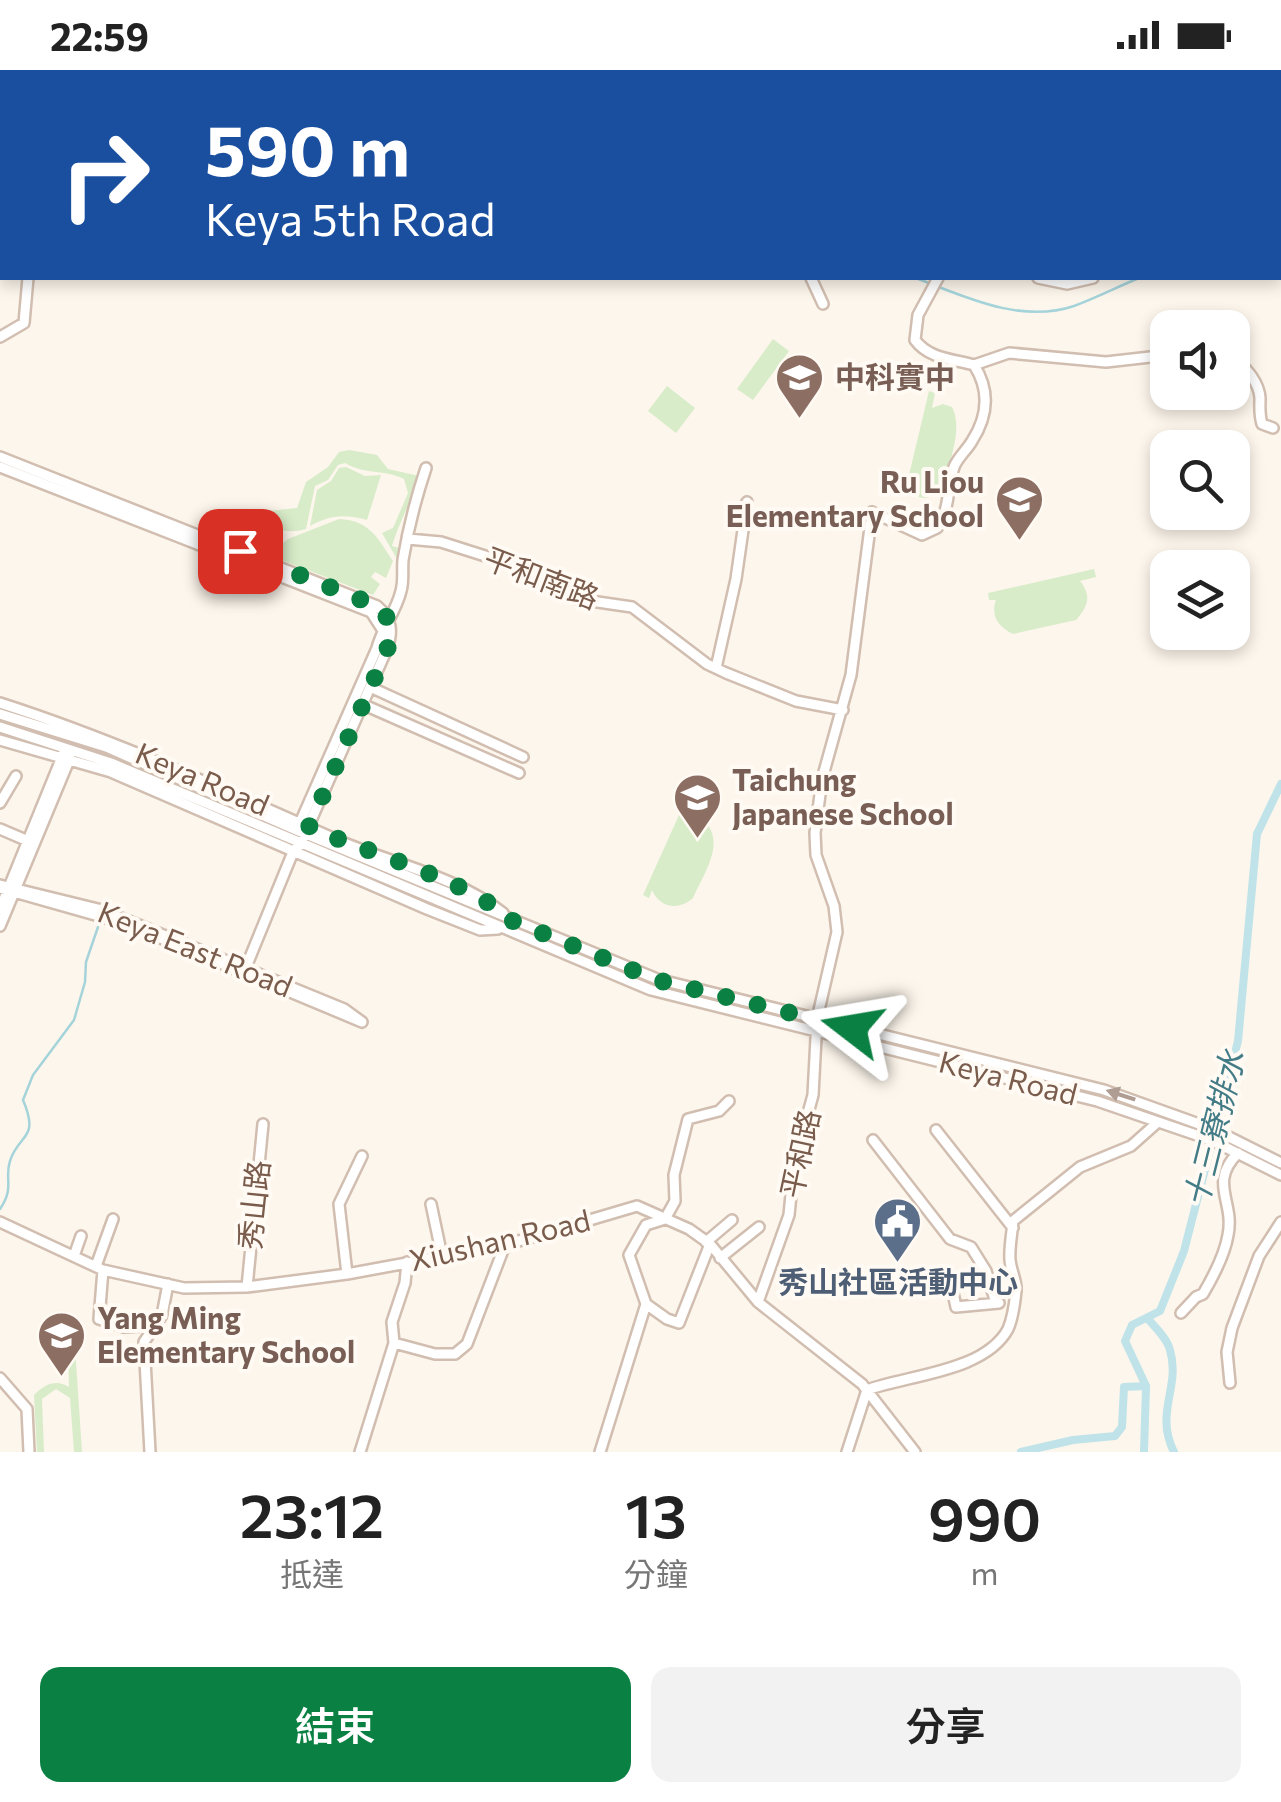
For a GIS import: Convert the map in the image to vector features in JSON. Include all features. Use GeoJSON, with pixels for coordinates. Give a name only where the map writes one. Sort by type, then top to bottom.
{"type":"FeatureCollection","features":[{"type":"Feature","properties":{"kind":"street"},"geometry":{"type":"LineString","coordinates":[[0,338],[24,324],[28,280]]}},
{"type":"Feature","properties":{"kind":"street"},"geometry":{"type":"LineString","coordinates":[[813,280],[823,304]]}},
{"type":"Feature","properties":{"kind":"street"},"geometry":{"type":"LineString","coordinates":[[1048,280],[1068,284],[1085,280]]}},
{"type":"Feature","properties":{"kind":"street"},"geometry":{"type":"LineString","coordinates":[[935,283],[918,315],[915,340],[922,350],[934,356],[974,365],[1009,354],[1106,362],[1150,357]]}},
{"type":"Feature","properties":{"kind":"street","name":"平和路"},"geometry":{"type":"LineString","coordinates":[[758,1302],[789,1215],[794,1164],[814,1094],[817,1020],[837,932],[834,906],[816,855],[815,833],[822,780],[851,675],[872,512],[922,535],[941,524],[956,462],[973,440],[986,410],[987,400],[974,365]]}},
{"type":"Feature","properties":{"kind":"street"},"geometry":{"type":"LineString","coordinates":[[1250,375],[1260,396],[1262,424],[1273,428]]}},
{"type":"Feature","properties":{"kind":"street"},"geometry":{"type":"LineString","coordinates":[[0,457],[377,606],[392,634],[387,650],[301,833]]}},
{"type":"Feature","properties":{"kind":"street"},"geometry":{"type":"LineString","coordinates":[[0,467],[371,612],[386,625]]}},
{"type":"Feature","properties":{"kind":"street"},"geometry":{"type":"LineString","coordinates":[[8,889],[124,923],[245,970],[402,590],[408,538],[426,468]]}},
{"type":"Feature","properties":{"kind":"street"},"geometry":{"type":"LineString","coordinates":[[716,668],[736,579],[747,502]]}},
{"type":"Feature","properties":{"kind":"street","name":"平和南路"},"geometry":{"type":"LineString","coordinates":[[408,538],[441,542],[523,568],[578,599],[632,606],[716,668],[796,701],[843,710]]}},
{"type":"Feature","properties":{"kind":"street"},"geometry":{"type":"LineString","coordinates":[[370,687],[522,757]]}},
{"type":"Feature","properties":{"kind":"street","name":"Keya Road"},"geometry":{"type":"LineString","coordinates":[[0,703],[651,990],[1098,1101],[1158,1122],[1212,1134]]}},
{"type":"Feature","properties":{"kind":"street"},"geometry":{"type":"LineString","coordinates":[[362,704],[519,773]]}},
{"type":"Feature","properties":{"kind":"street","name":"Keya Road"},"geometry":{"type":"LineString","coordinates":[[0,714],[74,734]]}},
{"type":"Feature","properties":{"kind":"street","name":"Keya Road"},"geometry":{"type":"LineString","coordinates":[[0,727],[480,930],[504,924],[657,980],[1104,1090],[1212,1134],[1281,1176]]}},
{"type":"Feature","properties":{"kind":"street"},"geometry":{"type":"LineString","coordinates":[[0,926],[8,889],[74,734]]}},
{"type":"Feature","properties":{"kind":"street","name":"Keya Road"},"geometry":{"type":"LineString","coordinates":[[0,740],[111,763],[447,882],[500,910],[504,924]]}},
{"type":"Feature","properties":{"kind":"street"},"geometry":{"type":"LineString","coordinates":[[0,908],[67,754]]}},
{"type":"Feature","properties":{"kind":"street"},"geometry":{"type":"LineString","coordinates":[[0,803],[16,776]]}},
{"type":"Feature","properties":{"kind":"street"},"geometry":{"type":"LineString","coordinates":[[0,829],[28,840]]}},
{"type":"Feature","properties":{"kind":"street","name":"Keya East Road"},"geometry":{"type":"LineString","coordinates":[[245,970],[344,1009],[362,1022],[342,1012],[245,970]]}},
{"type":"Feature","properties":{"kind":"street"},"geometry":{"type":"LineString","coordinates":[[728,1101],[719,1111],[688,1119],[674,1175],[676,1201],[665,1219],[646,1225],[629,1255],[646,1304],[666,1319],[679,1323],[708,1243],[732,1220]]}},
{"type":"Feature","properties":{"kind":"street"},"geometry":{"type":"LineString","coordinates":[[847,1452],[867,1390],[962,1364],[989,1349],[1008,1330],[1016,1288],[1010,1260],[1013,1221],[1080,1167],[1131,1146],[1158,1122]]}},
{"type":"Feature","properties":{"kind":"street","name":"秀山路"},"geometry":{"type":"LineString","coordinates":[[247,1287],[263,1124]]}},
{"type":"Feature","properties":{"kind":"street"},"geometry":{"type":"LineString","coordinates":[[936,1130],[1013,1228]]}},
{"type":"Feature","properties":{"kind":"street"},"geometry":{"type":"LineString","coordinates":[[873,1140],[950,1239],[970,1247],[986,1271],[996,1302]]}},
{"type":"Feature","properties":{"kind":"street"},"geometry":{"type":"LineString","coordinates":[[1181,1312],[1203,1294],[1228,1240],[1229,1212],[1222,1181],[1234,1146]]}},
{"type":"Feature","properties":{"kind":"street","name":"Keya Road"},"geometry":{"type":"LineString","coordinates":[[1234,1146],[1281,1163]]}},
{"type":"Feature","properties":{"kind":"street"},"geometry":{"type":"LineString","coordinates":[[348,1274],[340,1204],[362,1156]]}},
{"type":"Feature","properties":{"kind":"street"},"geometry":{"type":"LineString","coordinates":[[431,1204],[442,1256]]}},
{"type":"Feature","properties":{"kind":"street","name":"Xiushan Road"},"geometry":{"type":"LineString","coordinates":[[0,1222],[100,1268],[184,1288],[247,1287],[348,1274],[504,1245],[638,1206],[708,1243],[758,1302],[867,1390],[915,1452]]}},
{"type":"Feature","properties":{"kind":"street"},"geometry":{"type":"LineString","coordinates":[[113,1219],[100,1268],[99,1318],[124,1327],[158,1324]]}},
{"type":"Feature","properties":{"kind":"street"},"geometry":{"type":"LineString","coordinates":[[1230,1383],[1228,1352],[1232,1328],[1260,1256],[1281,1222]]}},
{"type":"Feature","properties":{"kind":"street"},"geometry":{"type":"LineString","coordinates":[[720,1258],[760,1227]]}},
{"type":"Feature","properties":{"kind":"street"},"geometry":{"type":"LineString","coordinates":[[74,1256],[80,1236]]}},
{"type":"Feature","properties":{"kind":"street"},"geometry":{"type":"LineString","coordinates":[[394,1343],[435,1354],[455,1354],[467,1344],[504,1245]]}},
{"type":"Feature","properties":{"kind":"street"},"geometry":{"type":"LineString","coordinates":[[360,1452],[394,1343],[392,1322],[405,1283],[407,1262]]}},
{"type":"Feature","properties":{"kind":"street"},"geometry":{"type":"LineString","coordinates":[[949,1274],[956,1307],[1013,1303]]}},
{"type":"Feature","properties":{"kind":"street"},"geometry":{"type":"LineString","coordinates":[[150,1452],[144,1342],[158,1324],[168,1284]]}},
{"type":"Feature","properties":{"kind":"street"},"geometry":{"type":"LineString","coordinates":[[600,1452],[646,1304]]}},
{"type":"Feature","properties":{"kind":"street"},"geometry":{"type":"LineString","coordinates":[[0,1378],[27,1410],[30,1452]]}},
{"type":"Feature","properties":{"kind":"green space"},"geometry":{"type":"Polygon","coordinates":[[[773,339],[789,351],[753,400],[737,389],[773,339]]]}},
{"type":"Feature","properties":{"kind":"green space"},"geometry":{"type":"Polygon","coordinates":[[[667,386],[695,408],[676,433],[648,411],[667,386]]]}},
{"type":"Feature","properties":{"kind":"green space"},"geometry":{"type":"Polygon","coordinates":[[[929,391],[935,393],[932,408],[943,404],[952,407],[956,426],[954,449],[940,491],[925,498],[911,491],[909,497],[904,496],[929,391]]]}},
{"type":"Feature","properties":{"kind":"green space"},"geometry":{"type":"Polygon","coordinates":[[[339,452],[377,455],[388,469],[419,476],[392,546],[399,548],[397,559],[382,533],[393,528],[408,493],[404,479],[397,476],[345,463],[338,465],[328,480],[315,486],[306,529],[279,529],[258,512],[297,508],[306,482],[328,467],[339,452]]]}},
{"type":"Feature","properties":{"kind":"green space"},"geometry":{"type":"Polygon","coordinates":[[[346,467],[365,476],[381,475],[367,520],[338,517],[310,526],[317,490],[331,481],[339,468],[346,467]]]}},
{"type":"Feature","properties":{"kind":"green space"},"geometry":{"type":"Polygon","coordinates":[[[339,519],[366,527],[393,561],[386,578],[375,572],[371,577],[380,584],[373,595],[268,555],[288,539],[339,519]]]}},
{"type":"Feature","properties":{"kind":"green space"},"geometry":{"type":"Polygon","coordinates":[[[1094,569],[1096,577],[1080,581],[1087,601],[1076,620],[1013,634],[997,620],[996,600],[989,600],[988,593],[1094,569]]]}},
{"type":"Feature","properties":{"kind":"green space"},"geometry":{"type":"Polygon","coordinates":[[[688,795],[694,797],[684,820],[705,822],[711,830],[713,849],[693,898],[670,906],[652,890],[649,898],[643,895],[688,795]]]}},
{"type":"Feature","properties":{"kind":"green space"},"geometry":{"type":"Polygon","coordinates":[[[68,1347],[75,1347],[82,1452],[74,1452],[70,1398],[56,1389],[42,1399],[44,1452],[37,1452],[34,1395],[51,1384],[69,1387],[68,1347]]]}},
{"type":"Feature","properties":{"kind":"waterway"},"geometry":{"type":"LineString","coordinates":[[921,280],[994,306],[1034,312],[1074,306],[1134,280]]}},
{"type":"Feature","properties":{"kind":"waterway","name":"十三寮排水"},"geometry":{"type":"LineString","coordinates":[[1144,1452],[1146,1386],[1125,1341],[1132,1325],[1160,1311],[1184,1251],[1238,1041],[1257,834],[1281,784]]}},
{"type":"Feature","properties":{"kind":"waterway"},"geometry":{"type":"LineString","coordinates":[[0,1209],[7,1195],[10,1161],[29,1129],[23,1100],[33,1075],[74,1020],[98,927]]}},
{"type":"Feature","properties":{"kind":"waterway"},"geometry":{"type":"LineString","coordinates":[[1147,1318],[1164,1337],[1173,1364],[1166,1425],[1174,1452]]}},
{"type":"Feature","properties":{"kind":"waterway"},"geometry":{"type":"LineString","coordinates":[[1021,1452],[1073,1440],[1115,1436],[1122,1427],[1124,1387],[1146,1386]]}},
{"type":"Feature","properties":{"kind":"place","name":"中科實中"},"geometry":{"type":"Point","coordinates":[800,420]}},
{"type":"Feature","properties":{"kind":"place","name":"Ru Liou Elementary School"},"geometry":{"type":"Point","coordinates":[1019,542]}},
{"type":"Feature","properties":{"kind":"place","name":"Taichung Japanese School"},"geometry":{"type":"Point","coordinates":[697,840]}},
{"type":"Feature","properties":{"kind":"place","name":"秀山社區活動中心"},"geometry":{"type":"Point","coordinates":[898,1264]}},
{"type":"Feature","properties":{"kind":"place","name":"Yang Ming Elementary School"},"geometry":{"type":"Point","coordinates":[62,1378]}},
{"type":"Feature","properties":{"kind":"route"},"geometry":{"type":"LineString","coordinates":[[240,551],[377,606],[390,621],[392,634],[387,650],[309,827],[447,882],[500,910],[508,919],[657,980],[852,1028]]}}]}
